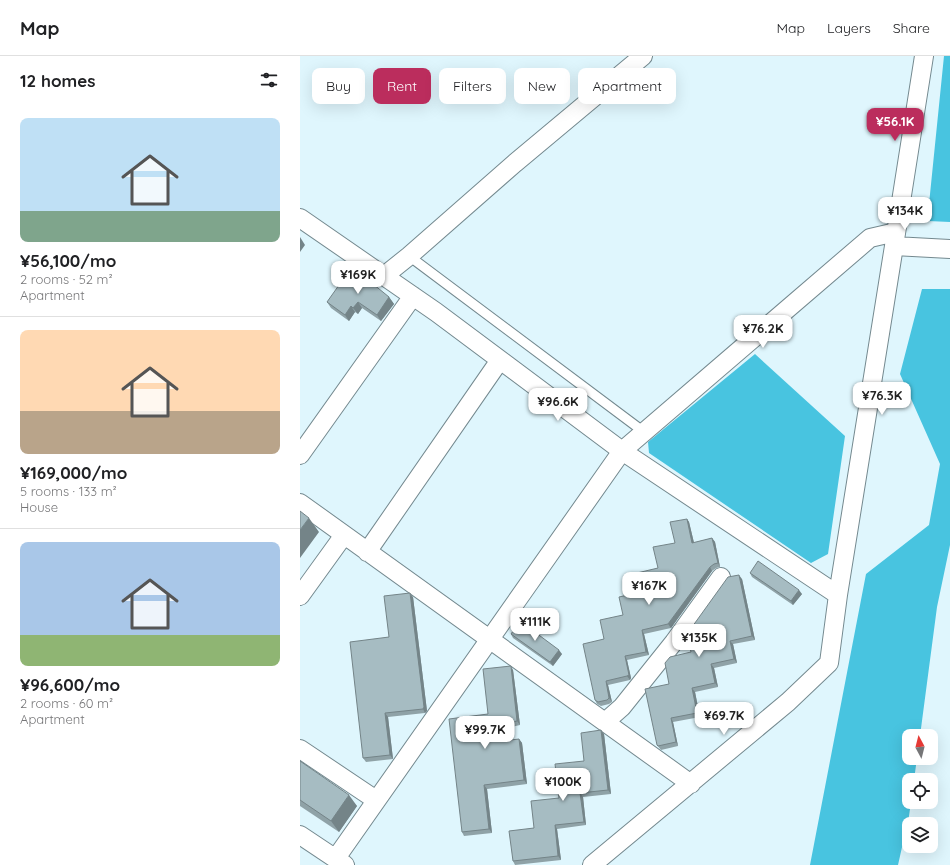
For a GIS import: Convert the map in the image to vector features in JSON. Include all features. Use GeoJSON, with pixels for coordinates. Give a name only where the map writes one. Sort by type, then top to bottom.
{"type":"FeatureCollection","features":[{"type":"Feature","properties":{"kind":"street"},"geometry":{"type":"LineString","coordinates":[[384,276],[410,256],[515,163],[643,56]]}},
{"type":"Feature","properties":{"kind":"street"},"geometry":{"type":"LineString","coordinates":[[592,865],[788,702],[829,663],[838,595],[924,56]]}},
{"type":"Feature","properties":{"kind":"street"},"geometry":{"type":"LineString","coordinates":[[300,218],[413,296],[622,451],[838,595]]}},
{"type":"Feature","properties":{"kind":"street"},"geometry":{"type":"LineString","coordinates":[[300,835],[341,862],[376,800],[622,451],[870,238],[895,239],[915,247],[950,249]]}},
{"type":"Feature","properties":{"kind":"street"},"geometry":{"type":"LineString","coordinates":[[300,455],[413,296]]}},
{"type":"Feature","properties":{"kind":"street"},"geometry":{"type":"LineString","coordinates":[[367,552],[500,360]]}},
{"type":"Feature","properties":{"kind":"street"},"geometry":{"type":"LineString","coordinates":[[300,503],[690,784]]}},
{"type":"Feature","properties":{"kind":"street"},"geometry":{"type":"LineString","coordinates":[[300,596],[344,535]]}},
{"type":"Feature","properties":{"kind":"street"},"geometry":{"type":"LineString","coordinates":[[605,722],[622,707],[669,648],[721,577]]}},
{"type":"Feature","properties":{"kind":"street"},"geometry":{"type":"LineString","coordinates":[[300,749],[376,800]]}},
{"type":"Feature","properties":{"kind":"lane"},"geometry":{"type":"LineString","coordinates":[[410,256],[644,432]]}},
{"type":"Feature","properties":{"kind":"shaded area"},"geometry":{"type":"Polygon","coordinates":[[[944,56],[950,56],[950,222],[928,221],[944,56]]]}},
{"type":"Feature","properties":{"kind":"shaded area"},"geometry":{"type":"Polygon","coordinates":[[[922,289],[950,289],[950,545],[937,607],[921,729],[902,729],[902,765],[916,765],[915,773],[902,773],[902,809],[910,809],[909,817],[902,817],[902,847],[898,865],[810,865],[866,574],[929,525],[940,464],[900,374],[922,289]]]}},
{"type":"Feature","properties":{"kind":"shaded area"},"geometry":{"type":"Polygon","coordinates":[[[755,354],[845,436],[828,554],[811,563],[649,453],[648,442],[755,354]]]}},
{"type":"Feature","properties":{"kind":"building"},"geometry":{"type":"Polygon","coordinates":[[[354,271],[389,297],[377,315],[358,302],[353,308],[351,306],[345,315],[327,302],[344,278],[347,280],[354,271]]]}},
{"type":"Feature","properties":{"kind":"building"},"geometry":{"type":"Polygon","coordinates":[[[300,511],[309,518],[300,530],[300,511]]]}},
{"type":"Feature","properties":{"kind":"building"},"geometry":{"type":"Polygon","coordinates":[[[687,519],[692,543],[712,538],[718,563],[710,567],[668,624],[642,630],[646,652],[625,656],[629,675],[606,681],[609,698],[598,702],[595,700],[583,644],[604,639],[600,620],[623,615],[619,597],[641,592],[637,573],[658,568],[653,547],[675,543],[670,522],[687,519]]]}},
{"type":"Feature","properties":{"kind":"building"},"geometry":{"type":"Polygon","coordinates":[[[758,561],[799,590],[791,601],[750,573],[758,561]]]}},
{"type":"Feature","properties":{"kind":"building"},"geometry":{"type":"Polygon","coordinates":[[[739,575],[752,636],[730,641],[734,659],[711,664],[715,683],[692,688],[697,713],[671,718],[676,742],[658,746],[645,689],[669,684],[665,663],[670,657],[691,652],[687,634],[728,577],[739,575]]]}},
{"type":"Feature","properties":{"kind":"building"},"geometry":{"type":"Polygon","coordinates":[[[410,593],[424,707],[423,709],[385,713],[390,755],[363,758],[350,642],[389,637],[384,596],[410,593]]]}},
{"type":"Feature","properties":{"kind":"building"},"geometry":{"type":"Polygon","coordinates":[[[520,621],[559,650],[550,662],[511,634],[520,621]]]}},
{"type":"Feature","properties":{"kind":"building"},"geometry":{"type":"Polygon","coordinates":[[[511,666],[517,721],[499,725],[502,741],[519,739],[524,780],[484,785],[489,829],[462,832],[449,719],[488,714],[483,669],[511,666]]]}},
{"type":"Feature","properties":{"kind":"building"},"geometry":{"type":"Polygon","coordinates":[[[601,730],[608,790],[580,793],[584,822],[555,825],[558,856],[513,861],[509,831],[534,828],[531,801],[559,798],[555,764],[584,761],[581,733],[601,730]]]}},
{"type":"Feature","properties":{"kind":"building"},"geometry":{"type":"Polygon","coordinates":[[[300,761],[349,795],[331,821],[300,800],[300,761]]]}}]}
